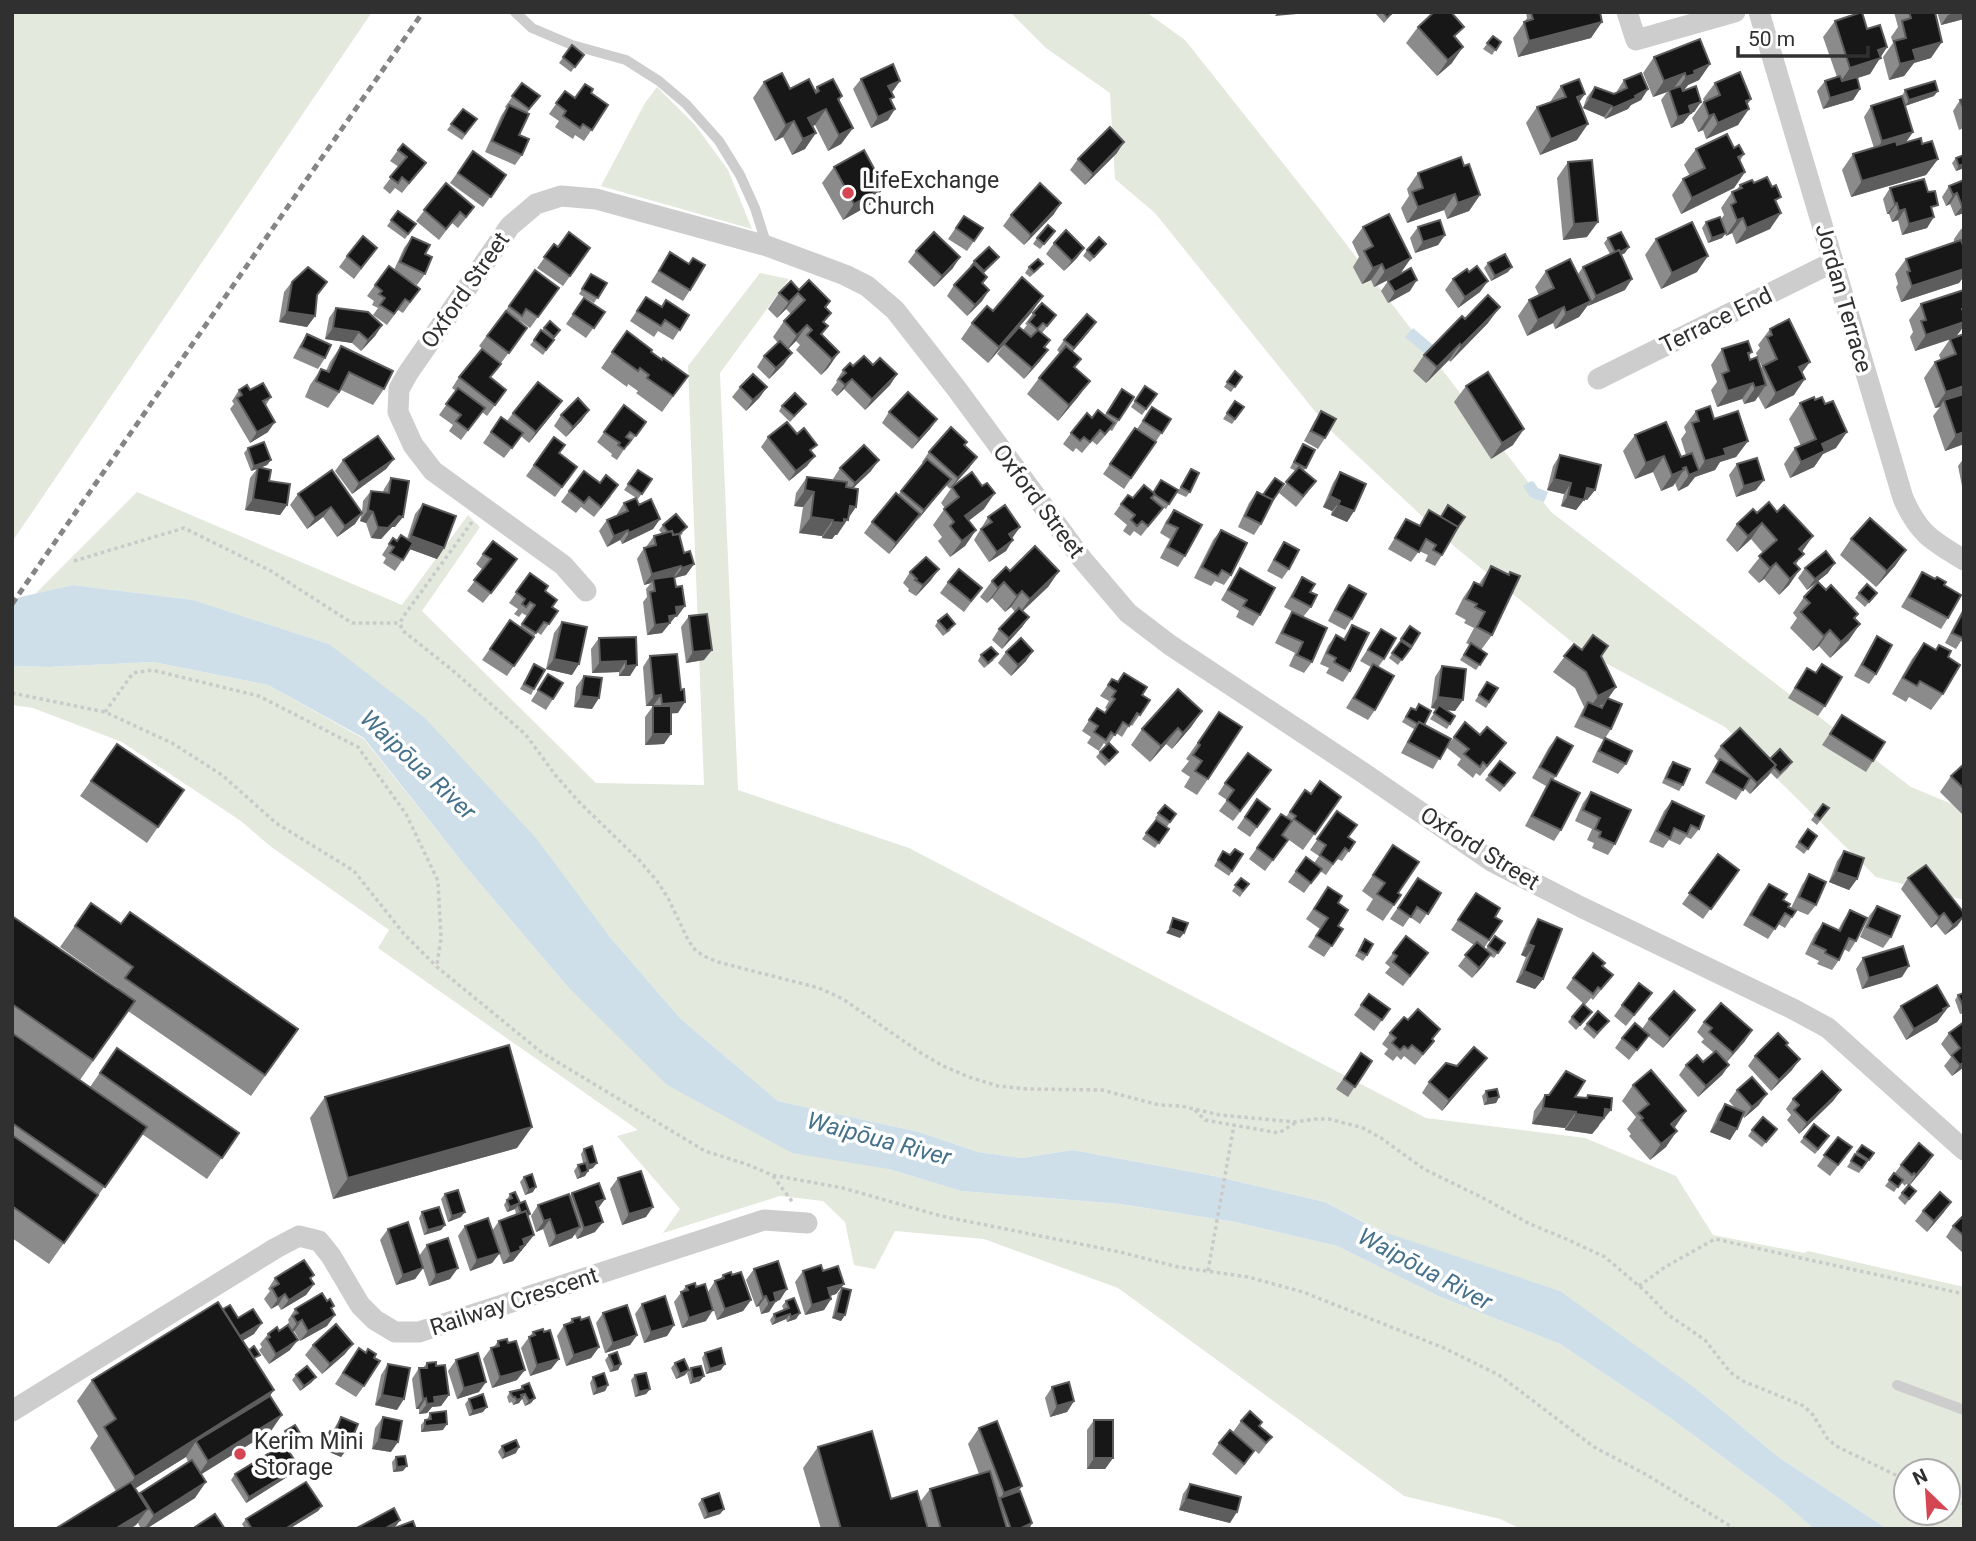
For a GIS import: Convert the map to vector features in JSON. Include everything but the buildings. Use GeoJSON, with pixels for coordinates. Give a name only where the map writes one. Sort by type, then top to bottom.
{"type":"FeatureCollection","features":[{"type":"Feature","properties":{"kind":"street"},"geometry":{"type":"LineString","coordinates":[[1627,12],[1636,40],[1735,12]]}},
{"type":"Feature","properties":{"kind":"street","name":"Jordan Terrace"},"geometry":{"type":"LineString","coordinates":[[1759,12],[1903,498],[1911,516],[1928,538],[1964,559]]}},
{"type":"Feature","properties":{"kind":"street","name":"Oxford Street"},"geometry":{"type":"LineString","coordinates":[[586,590],[563,565],[433,471],[413,446],[398,412],[398,389],[510,226],[536,205],[562,197],[596,199],[767,246],[867,286],[895,310],[1082,559],[1128,613],[1170,645],[1351,764],[1493,862],[1828,1028],[1964,1150]]}},
{"type":"Feature","properties":{"kind":"street","name":"Terrace End"},"geometry":{"type":"LineString","coordinates":[[1598,379],[1833,262]]}},
{"type":"Feature","properties":{"kind":"street","name":"Railway Crescent"},"geometry":{"type":"LineString","coordinates":[[12,1411],[264,1255],[299,1237],[319,1241],[360,1304],[375,1320],[395,1332],[419,1332],[764,1220],[807,1223]]}},
{"type":"Feature","properties":{"kind":"lane"},"geometry":{"type":"LineString","coordinates":[[515,12],[532,28],[572,45],[626,60],[659,80],[686,104],[719,141],[740,175],[755,208],[767,246]]}},
{"type":"Feature","properties":{"kind":"lane"},"geometry":{"type":"LineString","coordinates":[[1897,1385],[1964,1409]]}},
{"type":"Feature","properties":{"kind":"path"},"geometry":{"type":"LineString","coordinates":[[400,623],[482,507]]}},
{"type":"Feature","properties":{"kind":"path"},"geometry":{"type":"LineString","coordinates":[[74,561],[184,528],[271,572],[352,623],[400,623]]}},
{"type":"Feature","properties":{"kind":"path"},"geometry":{"type":"LineString","coordinates":[[400,623],[404,632],[451,668],[526,735],[580,803],[657,881],[688,940],[696,951],[706,957],[818,988],[843,999],[943,1066],[998,1086],[1102,1090],[1159,1105],[1181,1106],[1220,1115],[1297,1122],[1329,1119],[1363,1128],[1424,1169],[1530,1224],[1605,1257],[1667,1314],[1705,1340],[1730,1371],[1743,1381],[1804,1406],[1836,1446],[1892,1473]]}},
{"type":"Feature","properties":{"kind":"path"},"geometry":{"type":"LineString","coordinates":[[105,712],[133,673],[152,670],[259,696],[358,747],[406,814],[438,881],[441,937],[437,967]]}},
{"type":"Feature","properties":{"kind":"path"},"geometry":{"type":"LineString","coordinates":[[12,692],[105,712],[172,743],[222,775],[276,823],[354,871],[404,933],[437,967],[541,1052],[705,1151],[772,1175],[843,1188],[941,1216],[1119,1252],[1178,1267],[1248,1277],[1303,1292],[1444,1348],[1499,1375],[1594,1447],[1647,1475],[1735,1529]]}},
{"type":"Feature","properties":{"kind":"path"},"geometry":{"type":"LineString","coordinates":[[1194,1109],[1205,1120],[1279,1133],[1297,1122]]}},
{"type":"Feature","properties":{"kind":"path"},"geometry":{"type":"LineString","coordinates":[[1208,1271],[1234,1125]]}},
{"type":"Feature","properties":{"kind":"path"},"geometry":{"type":"LineString","coordinates":[[772,1175],[807,1223]]}},
{"type":"Feature","properties":{"kind":"path"},"geometry":{"type":"LineString","coordinates":[[1638,1286],[1715,1239],[1964,1294]]}},
{"type":"Feature","properties":{"kind":"shaded area"},"geometry":{"type":"Polygon","coordinates":[[[12,12],[372,12],[12,542],[12,12]]]}},
{"type":"Feature","properties":{"kind":"shaded area"},"geometry":{"type":"Polygon","coordinates":[[[1010,12],[1146,12],[1185,40],[1317,206],[1551,512],[1911,787],[1964,809],[1964,900],[1876,877],[1725,727],[1583,651],[1455,547],[1330,430],[1155,213],[1115,179],[1110,93],[1046,48],[1010,12]]]}},
{"type":"Feature","properties":{"kind":"shaded area"},"geometry":{"type":"Polygon","coordinates":[[[657,87],[695,125],[728,170],[752,229],[601,186],[645,103],[657,87]]]}},
{"type":"Feature","properties":{"kind":"shaded area"},"geometry":{"type":"Polygon","coordinates":[[[760,273],[789,279],[720,373],[738,790],[909,848],[1426,1118],[1585,1138],[1676,1176],[1713,1235],[1804,1253],[1808,1251],[1964,1287],[1964,1529],[1887,1529],[1777,1456],[1699,1391],[1325,1202],[1214,1176],[1073,1150],[1022,1158],[978,1152],[919,1132],[778,1101],[681,1019],[609,936],[329,644],[192,600],[73,585],[35,594],[137,492],[402,605],[468,515],[480,527],[422,611],[596,783],[704,785],[688,366],[760,273]]]}},
{"type":"Feature","properties":{"kind":"shaded area"},"geometry":{"type":"Polygon","coordinates":[[[153,662],[268,685],[364,739],[466,867],[568,987],[889,1169],[961,1191],[1120,1204],[1235,1222],[1337,1246],[1438,1296],[1560,1344],[1669,1417],[1782,1501],[1814,1529],[1521,1529],[1500,1519],[1404,1496],[1118,1288],[984,1239],[895,1231],[875,1269],[854,1265],[845,1222],[823,1201],[780,1196],[663,1233],[680,1209],[617,1136],[638,1130],[378,948],[389,930],[270,846],[241,821],[122,742],[33,708],[12,705],[12,666],[153,662]]]}},
{"type":"Feature","properties":{"kind":"water"},"geometry":{"type":"Polygon","coordinates":[[[1413,328],[1433,345],[1425,354],[1405,337],[1413,328]]]}},
{"type":"Feature","properties":{"kind":"water"},"geometry":{"type":"Polygon","coordinates":[[[1531,481],[1548,492],[1544,502],[1530,497],[1523,486],[1531,481]]]}},
{"type":"Feature","properties":{"kind":"water","name":"Waipōua River"},"geometry":{"type":"Polygon","coordinates":[[[73,585],[193,600],[329,644],[425,718],[536,838],[609,936],[681,1019],[778,1101],[919,1132],[978,1152],[1022,1158],[1073,1150],[1214,1176],[1325,1202],[1381,1231],[1560,1291],[1699,1391],[1777,1456],[1887,1529],[1814,1529],[1782,1501],[1669,1417],[1560,1344],[1438,1296],[1337,1246],[1235,1222],[1120,1204],[961,1191],[889,1169],[792,1153],[667,1085],[568,987],[466,867],[364,738],[268,685],[153,662],[12,666],[12,599],[73,585]]]}},
{"type":"Feature","properties":{"kind":"railway"},"geometry":{"type":"LineString","coordinates":[[12,604],[423,12]]}},
{"type":"Feature","properties":{"kind":"place","name":"LifeExchange Church"},"geometry":{"type":"Point","coordinates":[848,193]}},
{"type":"Feature","properties":{"kind":"place","name":"Kerim Mini Storage"},"geometry":{"type":"Point","coordinates":[240,1454]}}]}
